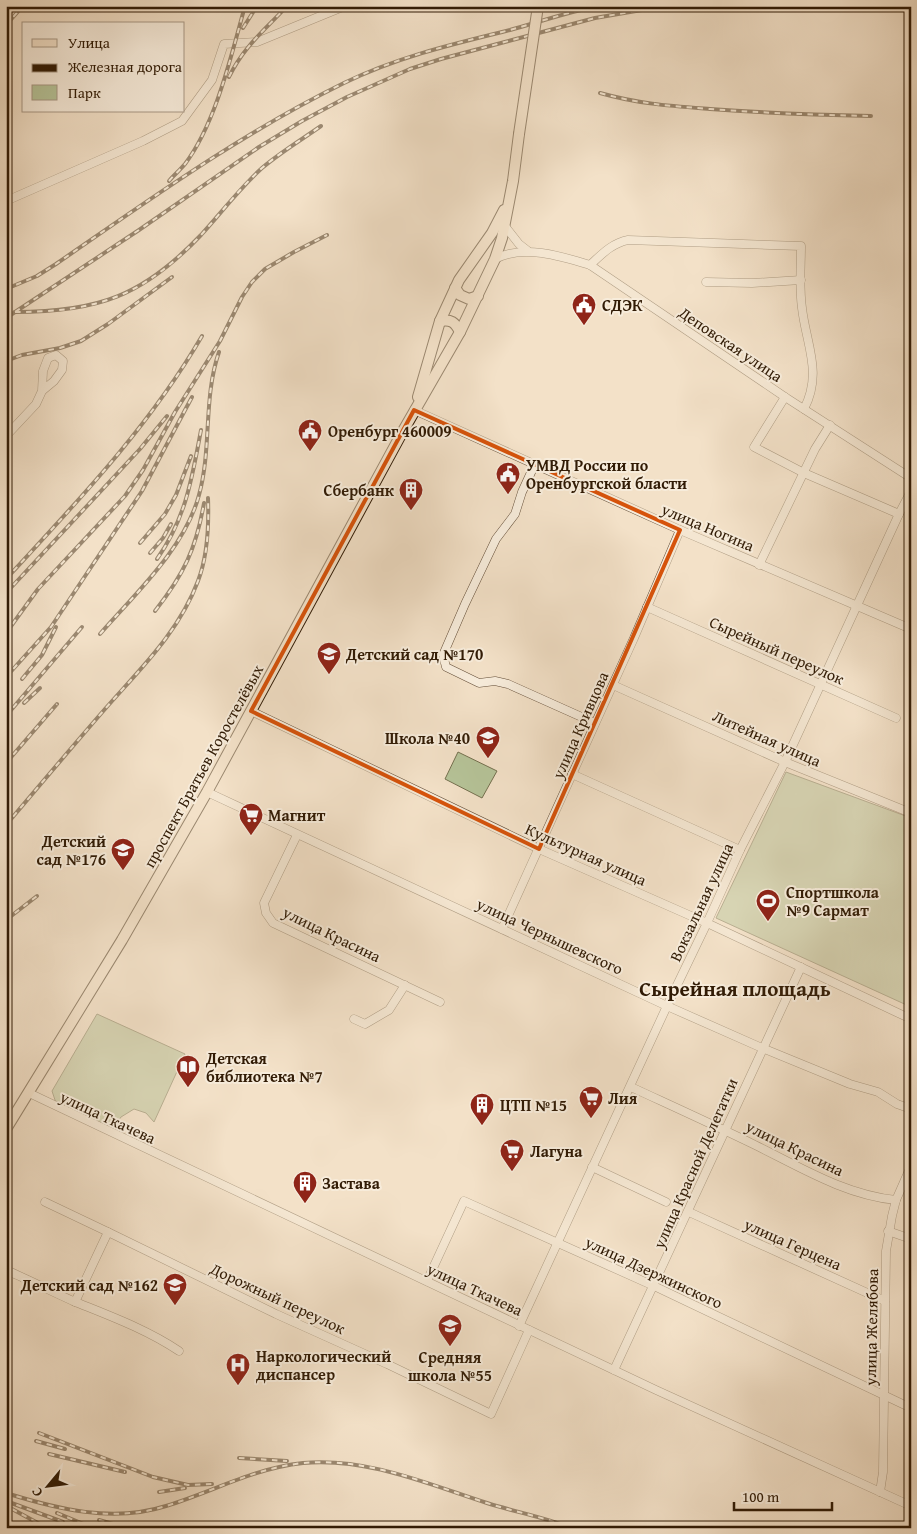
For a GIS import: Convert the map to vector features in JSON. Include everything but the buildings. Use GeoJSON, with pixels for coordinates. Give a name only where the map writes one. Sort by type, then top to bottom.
{"type":"FeatureCollection","features":[{"type":"Feature","properties":{"kind":"main road","name":"проспект Братьев Коростелёвых"},"geometry":{"type":"LineString","coordinates":[[7,1128],[122,940],[207,792],[414,410],[460,332],[478,296],[495,259],[504,226],[538,6]]}},
{"type":"Feature","properties":{"kind":"main road","name":"проспект Братьев Коростелёвых"},"geometry":{"type":"LineString","coordinates":[[414,410],[440,321],[456,288],[492,233],[508,202]]}},
{"type":"Feature","properties":{"kind":"main road"},"geometry":{"type":"LineString","coordinates":[[456,288],[460,295],[468,299],[478,296]]}},
{"type":"Feature","properties":{"kind":"main road"},"geometry":{"type":"LineString","coordinates":[[440,321],[448,319],[456,324],[460,332]]}},
{"type":"Feature","properties":{"kind":"street"},"geometry":{"type":"LineString","coordinates":[[6,201],[143,142],[182,121],[212,80],[224,44],[257,42],[345,6]]}},
{"type":"Feature","properties":{"kind":"street"},"geometry":{"type":"LineString","coordinates":[[504,226],[528,252]]}},
{"type":"Feature","properties":{"kind":"street"},"geometry":{"type":"LineString","coordinates":[[590,265],[620,241],[628,240],[801,246],[802,308],[814,385],[804,409]]}},
{"type":"Feature","properties":{"kind":"street","name":"Деповская улица"},"geometry":{"type":"LineString","coordinates":[[495,259],[512,252],[528,252],[590,265],[804,409],[911,478]]}},
{"type":"Feature","properties":{"kind":"street"},"geometry":{"type":"LineString","coordinates":[[706,282],[752,283],[801,280]]}},
{"type":"Feature","properties":{"kind":"street"},"geometry":{"type":"LineString","coordinates":[[6,436],[36,404],[42,391]]}},
{"type":"Feature","properties":{"kind":"street"},"geometry":{"type":"LineString","coordinates":[[786,397],[754,447],[804,473],[899,514]]}},
{"type":"Feature","properties":{"kind":"street","name":"улица Ногина"},"geometry":{"type":"LineString","coordinates":[[414,410],[534,466],[856,607],[911,629]]}},
{"type":"Feature","properties":{"kind":"street"},"geometry":{"type":"LineString","coordinates":[[759,565],[815,449],[830,425]]}},
{"type":"Feature","properties":{"kind":"street"},"geometry":{"type":"LineString","coordinates":[[534,466],[522,492],[515,514],[496,540],[465,604],[443,655],[446,668],[479,683],[495,681],[508,684],[595,723]]}},
{"type":"Feature","properties":{"kind":"street","name":"Вокзальная улица"},"geometry":{"type":"LineString","coordinates":[[519,1326],[708,923],[740,850],[785,762],[911,491]]}},
{"type":"Feature","properties":{"kind":"street","name":"улица Кривцова"},"geometry":{"type":"LineString","coordinates":[[502,929],[613,685],[680,530]]}},
{"type":"Feature","properties":{"kind":"street","name":"Сырейный переулок"},"geometry":{"type":"LineString","coordinates":[[647,607],[896,718]]}},
{"type":"Feature","properties":{"kind":"street","name":"Литейная улица"},"geometry":{"type":"LineString","coordinates":[[613,685],[785,762],[911,813]]}},
{"type":"Feature","properties":{"kind":"street","name":"Культурная улица"},"geometry":{"type":"LineString","coordinates":[[251,711],[539,849],[708,923],[911,1019]]}},
{"type":"Feature","properties":{"kind":"street"},"geometry":{"type":"LineString","coordinates":[[572,774],[740,850]]}},
{"type":"Feature","properties":{"kind":"street","name":"улица Чернышевского"},"geometry":{"type":"LineString","coordinates":[[207,792],[668,1006],[762,1048],[850,1084],[878,1092],[898,1104],[911,1109]]}},
{"type":"Feature","properties":{"kind":"street","name":"улица Красина"},"geometry":{"type":"LineString","coordinates":[[298,835],[264,903],[266,913],[273,922],[440,1002]]}},
{"type":"Feature","properties":{"kind":"street","name":"улица Красной Делегатки"},"geometry":{"type":"LineString","coordinates":[[614,1370],[689,1212],[762,1048],[801,967]]}},
{"type":"Feature","properties":{"kind":"street"},"geometry":{"type":"LineString","coordinates":[[354,1019],[365,1024],[390,1010],[406,985]]}},
{"type":"Feature","properties":{"kind":"street","name":"улица Красина"},"geometry":{"type":"LineString","coordinates":[[630,1087],[725,1130],[834,1183],[863,1194],[896,1200]]}},
{"type":"Feature","properties":{"kind":"street","name":"улица Ткачева"},"geometry":{"type":"LineString","coordinates":[[29,1093],[162,1158],[427,1281],[519,1326],[911,1506]]}},
{"type":"Feature","properties":{"kind":"street"},"geometry":{"type":"LineString","coordinates":[[592,1167],[666,1202]]}},
{"type":"Feature","properties":{"kind":"street","name":"улица Желябова"},"geometry":{"type":"LineString","coordinates":[[880,1492],[883,1472],[885,1301],[888,1231],[896,1200],[910,1171]]}},
{"type":"Feature","properties":{"kind":"street","name":"улица Дзержинского"},"geometry":{"type":"LineString","coordinates":[[427,1281],[464,1201],[654,1286],[911,1408]]}},
{"type":"Feature","properties":{"kind":"street","name":"Дорожный переулок"},"geometry":{"type":"LineString","coordinates":[[45,1202],[276,1314],[491,1414],[529,1330]]}},
{"type":"Feature","properties":{"kind":"street","name":"улица Герцена"},"geometry":{"type":"LineString","coordinates":[[689,1212],[885,1301]]}},
{"type":"Feature","properties":{"kind":"street"},"geometry":{"type":"LineString","coordinates":[[888,1231],[911,1239]]}},
{"type":"Feature","properties":{"kind":"street"},"geometry":{"type":"LineString","coordinates":[[75,1302],[108,1232]]}},
{"type":"Feature","properties":{"kind":"street"},"geometry":{"type":"LineString","coordinates":[[6,1270],[75,1302],[138,1328],[179,1351]]}},
{"type":"Feature","properties":{"kind":"highlighted area"},"geometry":{"type":"Polygon","coordinates":[[[414,410],[680,530],[539,849],[251,711],[414,410]]]}},
{"type":"Feature","properties":{"kind":"green space"},"geometry":{"type":"Polygon","coordinates":[[[458,752],[497,771],[482,798],[445,779],[458,752]]]}},
{"type":"Feature","properties":{"kind":"green space"},"geometry":{"type":"Polygon","coordinates":[[[786,772],[911,818],[911,1007],[716,918],[786,772]]]}},
{"type":"Feature","properties":{"kind":"green space"},"geometry":{"type":"Polygon","coordinates":[[[97,1014],[185,1054],[154,1122],[146,1113],[134,1109],[121,1117],[112,1129],[56,1103],[52,1091],[97,1014]]]}},
{"type":"Feature","properties":{"kind":"railway"},"geometry":{"type":"LineString","coordinates":[[6,25],[23,6]]}},
{"type":"Feature","properties":{"kind":"railway"},"geometry":{"type":"LineString","coordinates":[[169,181],[185,164],[196,147],[214,109],[245,6]]}},
{"type":"Feature","properties":{"kind":"railway"},"geometry":{"type":"LineString","coordinates":[[243,28],[257,6]]}},
{"type":"Feature","properties":{"kind":"railway"},"geometry":{"type":"LineString","coordinates":[[229,77],[241,56],[287,6]]}},
{"type":"Feature","properties":{"kind":"railway"},"geometry":{"type":"LineString","coordinates":[[6,289],[37,276],[233,145],[269,123],[344,83],[405,58],[598,6]]}},
{"type":"Feature","properties":{"kind":"railway"},"geometry":{"type":"LineString","coordinates":[[6,318],[139,230],[259,147],[347,97],[410,69],[441,59],[595,18],[665,6]]}},
{"type":"Feature","properties":{"kind":"railway"},"geometry":{"type":"LineString","coordinates":[[874,6],[911,10]]}},
{"type":"Feature","properties":{"kind":"railway"},"geometry":{"type":"LineString","coordinates":[[600,93],[642,102],[682,107],[770,113],[871,116]]}},
{"type":"Feature","properties":{"kind":"railway"},"geometry":{"type":"LineString","coordinates":[[15,312],[71,309],[95,304],[139,286],[180,256],[262,168],[321,126]]}},
{"type":"Feature","properties":{"kind":"railway"},"geometry":{"type":"LineString","coordinates":[[6,633],[38,589],[125,496],[143,470],[175,412],[220,341],[242,297],[252,282],[265,269],[327,235]]}},
{"type":"Feature","properties":{"kind":"railway"},"geometry":{"type":"LineString","coordinates":[[6,361],[22,355],[60,348],[81,341],[108,324],[172,277]]}},
{"type":"Feature","properties":{"kind":"railway"},"geometry":{"type":"LineString","coordinates":[[6,579],[111,463],[159,402],[202,336]]}},
{"type":"Feature","properties":{"kind":"railway"},"geometry":{"type":"LineString","coordinates":[[100,634],[171,552],[192,515],[203,477],[211,387],[219,352]]}},
{"type":"Feature","properties":{"kind":"railway"},"geometry":{"type":"LineString","coordinates":[[6,677],[51,627],[142,491],[192,397]]}},
{"type":"Feature","properties":{"kind":"railway"},"geometry":{"type":"LineString","coordinates":[[6,593],[140,449],[167,416]]}},
{"type":"Feature","properties":{"kind":"railway"},"geometry":{"type":"LineString","coordinates":[[157,559],[167,544],[181,513],[191,481],[201,430]]}},
{"type":"Feature","properties":{"kind":"railway"},"geometry":{"type":"LineString","coordinates":[[140,543],[165,514],[176,495],[191,456]]}},
{"type":"Feature","properties":{"kind":"railway"},"geometry":{"type":"LineString","coordinates":[[6,825],[145,664],[180,617],[190,600],[204,561],[208,530],[208,498]]}},
{"type":"Feature","properties":{"kind":"railway"},"geometry":{"type":"LineString","coordinates":[[155,611],[174,585],[193,548],[204,503]]}},
{"type":"Feature","properties":{"kind":"railway"},"geometry":{"type":"LineString","coordinates":[[150,553],[163,538],[171,524]]}},
{"type":"Feature","properties":{"kind":"railway"},"geometry":{"type":"LineString","coordinates":[[22,679],[42,655],[56,627]]}},
{"type":"Feature","properties":{"kind":"railway"},"geometry":{"type":"LineString","coordinates":[[6,716],[82,627]]}},
{"type":"Feature","properties":{"kind":"railway"},"geometry":{"type":"LineString","coordinates":[[24,703],[40,688]]}},
{"type":"Feature","properties":{"kind":"railway"},"geometry":{"type":"LineString","coordinates":[[6,763],[57,704]]}},
{"type":"Feature","properties":{"kind":"railway"},"geometry":{"type":"LineString","coordinates":[[6,920],[37,896]]}},
{"type":"Feature","properties":{"kind":"railway"},"geometry":{"type":"LineString","coordinates":[[39,1433],[153,1477],[188,1485],[212,1484]]}},
{"type":"Feature","properties":{"kind":"railway"},"geometry":{"type":"LineString","coordinates":[[36,1441],[65,1449]]}},
{"type":"Feature","properties":{"kind":"railway"},"geometry":{"type":"LineString","coordinates":[[49,1454],[125,1472]]}},
{"type":"Feature","properties":{"kind":"railway"},"geometry":{"type":"LineString","coordinates":[[239,1458],[287,1461]]}},
{"type":"Feature","properties":{"kind":"railway"},"geometry":{"type":"LineString","coordinates":[[6,1493],[65,1509],[106,1514],[126,1513],[166,1506],[267,1470],[303,1463],[327,1462],[373,1468],[419,1480],[571,1528]]}},
{"type":"Feature","properties":{"kind":"railway"},"geometry":{"type":"LineString","coordinates":[[159,1492],[185,1488]]}},
{"type":"Feature","properties":{"kind":"railway"},"geometry":{"type":"LineString","coordinates":[[6,1501],[63,1522]]}},
{"type":"Feature","properties":{"kind":"railway"},"geometry":{"type":"LineString","coordinates":[[12,1509],[47,1528]]}},
{"type":"Feature","properties":{"kind":"railway"},"geometry":{"type":"LineString","coordinates":[[57,1513],[93,1528]]}},
{"type":"Feature","properties":{"kind":"railway"},"geometry":{"type":"LineString","coordinates":[[99,1520],[127,1528]]}},
{"type":"Feature","properties":{"kind":"place","name":"СДЭК"},"geometry":{"type":"Point","coordinates":[584,326]}},
{"type":"Feature","properties":{"kind":"place","name":"Оренбург 460009"},"geometry":{"type":"Point","coordinates":[310,452]}},
{"type":"Feature","properties":{"kind":"place","name":"УМВД России по Оренбургской бласти"},"geometry":{"type":"Point","coordinates":[508,495]}},
{"type":"Feature","properties":{"kind":"place","name":"Сбербанк"},"geometry":{"type":"Point","coordinates":[411,511]}},
{"type":"Feature","properties":{"kind":"place","name":"Детский сад №170"},"geometry":{"type":"Point","coordinates":[329,675]}},
{"type":"Feature","properties":{"kind":"place","name":"Школа №40"},"geometry":{"type":"Point","coordinates":[488,759]}},
{"type":"Feature","properties":{"kind":"place","name":"Магнит"},"geometry":{"type":"Point","coordinates":[251,836]}},
{"type":"Feature","properties":{"kind":"place","name":"Детский сад №176"},"geometry":{"type":"Point","coordinates":[123,871]}},
{"type":"Feature","properties":{"kind":"place","name":"Спортшкола №9 Сармат"},"geometry":{"type":"Point","coordinates":[768,922]}},
{"type":"Feature","properties":{"kind":"place","name":"Детская библиотека №7"},"geometry":{"type":"Point","coordinates":[188,1088]}},
{"type":"Feature","properties":{"kind":"place","name":"Лия"},"geometry":{"type":"Point","coordinates":[591,1119]}},
{"type":"Feature","properties":{"kind":"place","name":"ЦТП №15"},"geometry":{"type":"Point","coordinates":[482,1126]}},
{"type":"Feature","properties":{"kind":"place","name":"Лагуна"},"geometry":{"type":"Point","coordinates":[512,1172]}},
{"type":"Feature","properties":{"kind":"place","name":"Застава"},"geometry":{"type":"Point","coordinates":[305,1204]}},
{"type":"Feature","properties":{"kind":"place","name":"Детский сад №162"},"geometry":{"type":"Point","coordinates":[175,1306]}},
{"type":"Feature","properties":{"kind":"place","name":"Средняя школа №55"},"geometry":{"type":"Point","coordinates":[450,1347]}},
{"type":"Feature","properties":{"kind":"place","name":"Наркологический диспансер"},"geometry":{"type":"Point","coordinates":[238,1386]}},
{"type":"Feature","properties":{"kind":"district","name":"Сырейная площадь"},"geometry":{"type":"Point","coordinates":[735,989]}}]}
